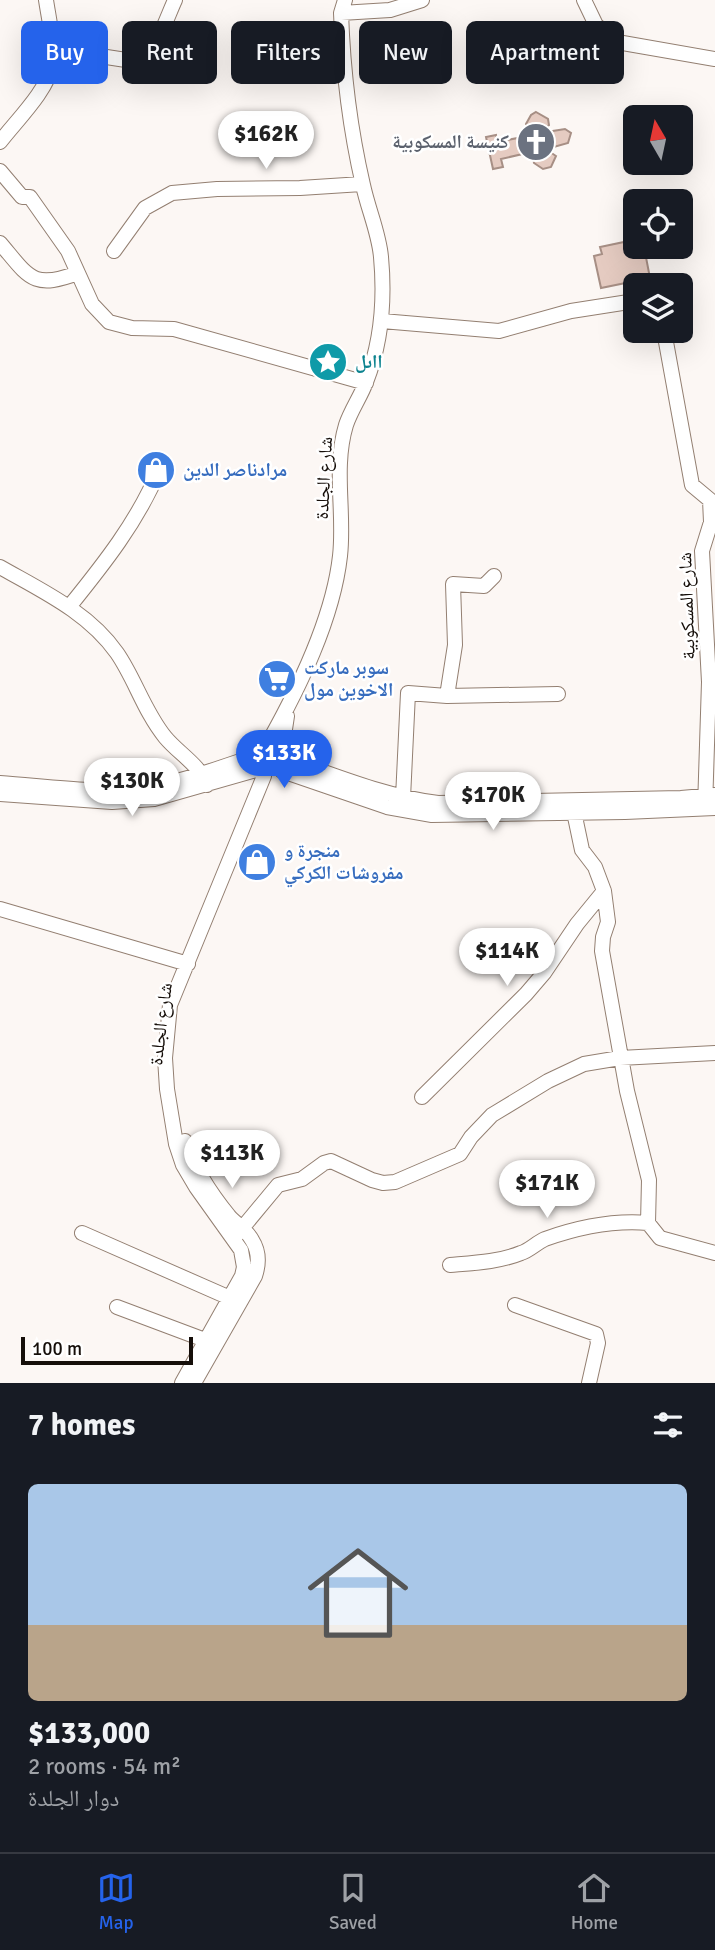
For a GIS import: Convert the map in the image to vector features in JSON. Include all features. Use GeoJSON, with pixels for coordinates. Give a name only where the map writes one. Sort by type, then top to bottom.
{"type":"FeatureCollection","features":[{"type":"Feature","properties":{"kind":"street"},"geometry":{"type":"LineString","coordinates":[[0,142],[50,74],[52,52],[46,0]]}},
{"type":"Feature","properties":{"kind":"street"},"geometry":{"type":"LineString","coordinates":[[108,57],[139,62],[143,60],[151,53],[175,0]]}},
{"type":"Feature","properties":{"kind":"street"},"geometry":{"type":"LineString","coordinates":[[343,6],[390,9],[422,0]]}},
{"type":"Feature","properties":{"kind":"street"},"geometry":{"type":"LineString","coordinates":[[584,0],[596,25],[617,43],[715,59]]}},
{"type":"Feature","properties":{"kind":"street","name":"شارع الجلدة"},"geometry":{"type":"LineString","coordinates":[[279,755],[288,708],[320,633],[333,594],[341,555],[340,457],[346,424],[366,383],[382,321],[381,254],[362,184],[347,93],[343,6]]}},
{"type":"Feature","properties":{"kind":"street"},"geometry":{"type":"LineString","coordinates":[[0,171],[22,197],[30,197],[68,251],[97,311],[116,325],[174,329],[366,383]]}},
{"type":"Feature","properties":{"kind":"street"},"geometry":{"type":"LineString","coordinates":[[114,251],[145,208],[172,193],[362,184]]}},
{"type":"Feature","properties":{"kind":"street"},"geometry":{"type":"LineString","coordinates":[[0,243],[25,273],[37,280],[47,282],[78,273]]}},
{"type":"Feature","properties":{"kind":"street"},"geometry":{"type":"LineString","coordinates":[[382,321],[499,331],[571,311],[623,302]]}},
{"type":"Feature","properties":{"kind":"street","name":"شارع المسكوبية"},"geometry":{"type":"LineString","coordinates":[[666,343],[692,485],[710,500],[711,522],[702,551],[709,682],[710,802]]}},
{"type":"Feature","properties":{"kind":"street"},"geometry":{"type":"LineString","coordinates":[[69,607],[110,557],[151,490],[159,470]]}},
{"type":"Feature","properties":{"kind":"street"},"geometry":{"type":"LineString","coordinates":[[0,567],[69,607],[99,629],[118,655],[144,706],[166,738],[205,779]]}},
{"type":"Feature","properties":{"kind":"street"},"geometry":{"type":"LineString","coordinates":[[447,696],[455,645],[453,584],[484,586],[494,576]]}},
{"type":"Feature","properties":{"kind":"street"},"geometry":{"type":"LineString","coordinates":[[403,798],[408,693],[447,696],[558,694]]}},
{"type":"Feature","properties":{"kind":"street"},"geometry":{"type":"LineString","coordinates":[[257,768],[258,747],[403,798],[438,803],[571,806],[710,802]]}},
{"type":"Feature","properties":{"kind":"street"},"geometry":{"type":"LineString","coordinates":[[279,755],[387,807],[408,812],[453,816],[571,806]]}},
{"type":"Feature","properties":{"kind":"street"},"geometry":{"type":"LineString","coordinates":[[0,783],[121,790],[205,779],[257,768],[273,776],[279,755]]}},
{"type":"Feature","properties":{"kind":"street","name":"شارع الجلدة"},"geometry":{"type":"LineString","coordinates":[[182,1383],[242,1276],[244,1267],[238,1234],[190,1154],[178,1120],[174,1088],[174,1039],[188,964],[257,768]]}},
{"type":"Feature","properties":{"kind":"street"},"geometry":{"type":"LineString","coordinates":[[0,794],[112,802],[153,799],[205,779]]}},
{"type":"Feature","properties":{"kind":"street"},"geometry":{"type":"LineString","coordinates":[[571,806],[582,850],[595,867],[604,891],[608,922],[602,951],[620,1058],[637,1139],[649,1180],[648,1223],[660,1238],[715,1253]]}},
{"type":"Feature","properties":{"kind":"street"},"geometry":{"type":"LineString","coordinates":[[422,1097],[544,974],[577,924],[604,891]]}},
{"type":"Feature","properties":{"kind":"street"},"geometry":{"type":"LineString","coordinates":[[0,909],[188,964]]}},
{"type":"Feature","properties":{"kind":"street"},"geometry":{"type":"LineString","coordinates":[[238,1234],[278,1185],[302,1179],[331,1161],[383,1183],[395,1182],[460,1154],[471,1137],[492,1115],[548,1081],[584,1064],[620,1058],[715,1053]]}},
{"type":"Feature","properties":{"kind":"street"},"geometry":{"type":"LineString","coordinates":[[450,1265],[494,1260],[523,1253],[542,1240],[570,1232],[630,1221],[648,1223]]}},
{"type":"Feature","properties":{"kind":"street"},"geometry":{"type":"LineString","coordinates":[[82,1233],[230,1298]]}},
{"type":"Feature","properties":{"kind":"street","name":"شارع الجلدة"},"geometry":{"type":"LineString","coordinates":[[194,1383],[258,1268],[256,1247],[251,1237],[238,1234]]}},
{"type":"Feature","properties":{"kind":"street"},"geometry":{"type":"LineString","coordinates":[[515,1305],[596,1334],[598,1341],[589,1383]]}},
{"type":"Feature","properties":{"kind":"street"},"geometry":{"type":"LineString","coordinates":[[117,1307],[205,1340]]}},
{"type":"Feature","properties":{"kind":"building","name":"كنيسة المسكوبية"},"geometry":{"type":"Polygon","coordinates":[[[536,112],[548,119],[546,132],[565,129],[571,133],[568,143],[550,148],[550,152],[556,156],[551,167],[543,169],[534,163],[536,151],[501,159],[503,167],[493,169],[486,137],[496,135],[497,142],[533,135],[526,124],[536,112]]]}},
{"type":"Feature","properties":{"kind":"building"},"geometry":{"type":"Polygon","coordinates":[[[623,242],[623,259],[646,259],[649,273],[623,273],[623,284],[601,288],[594,256],[602,254],[600,247],[623,242]]]}},
{"type":"Feature","properties":{"kind":"place","name":"كنيسة المسكوبية"},"geometry":{"type":"Point","coordinates":[536,142]}},
{"type":"Feature","properties":{"kind":"place","name":"ااىل"},"geometry":{"type":"Point","coordinates":[328,362]}},
{"type":"Feature","properties":{"kind":"place","name":"مرادناصر الدين"},"geometry":{"type":"Point","coordinates":[156,470]}},
{"type":"Feature","properties":{"kind":"place","name":"سوبر ماركت الاخوين مول"},"geometry":{"type":"Point","coordinates":[277,679]}},
{"type":"Feature","properties":{"kind":"place","name":"منجرة و مفروشات الكركي"},"geometry":{"type":"Point","coordinates":[257,862]}}]}
